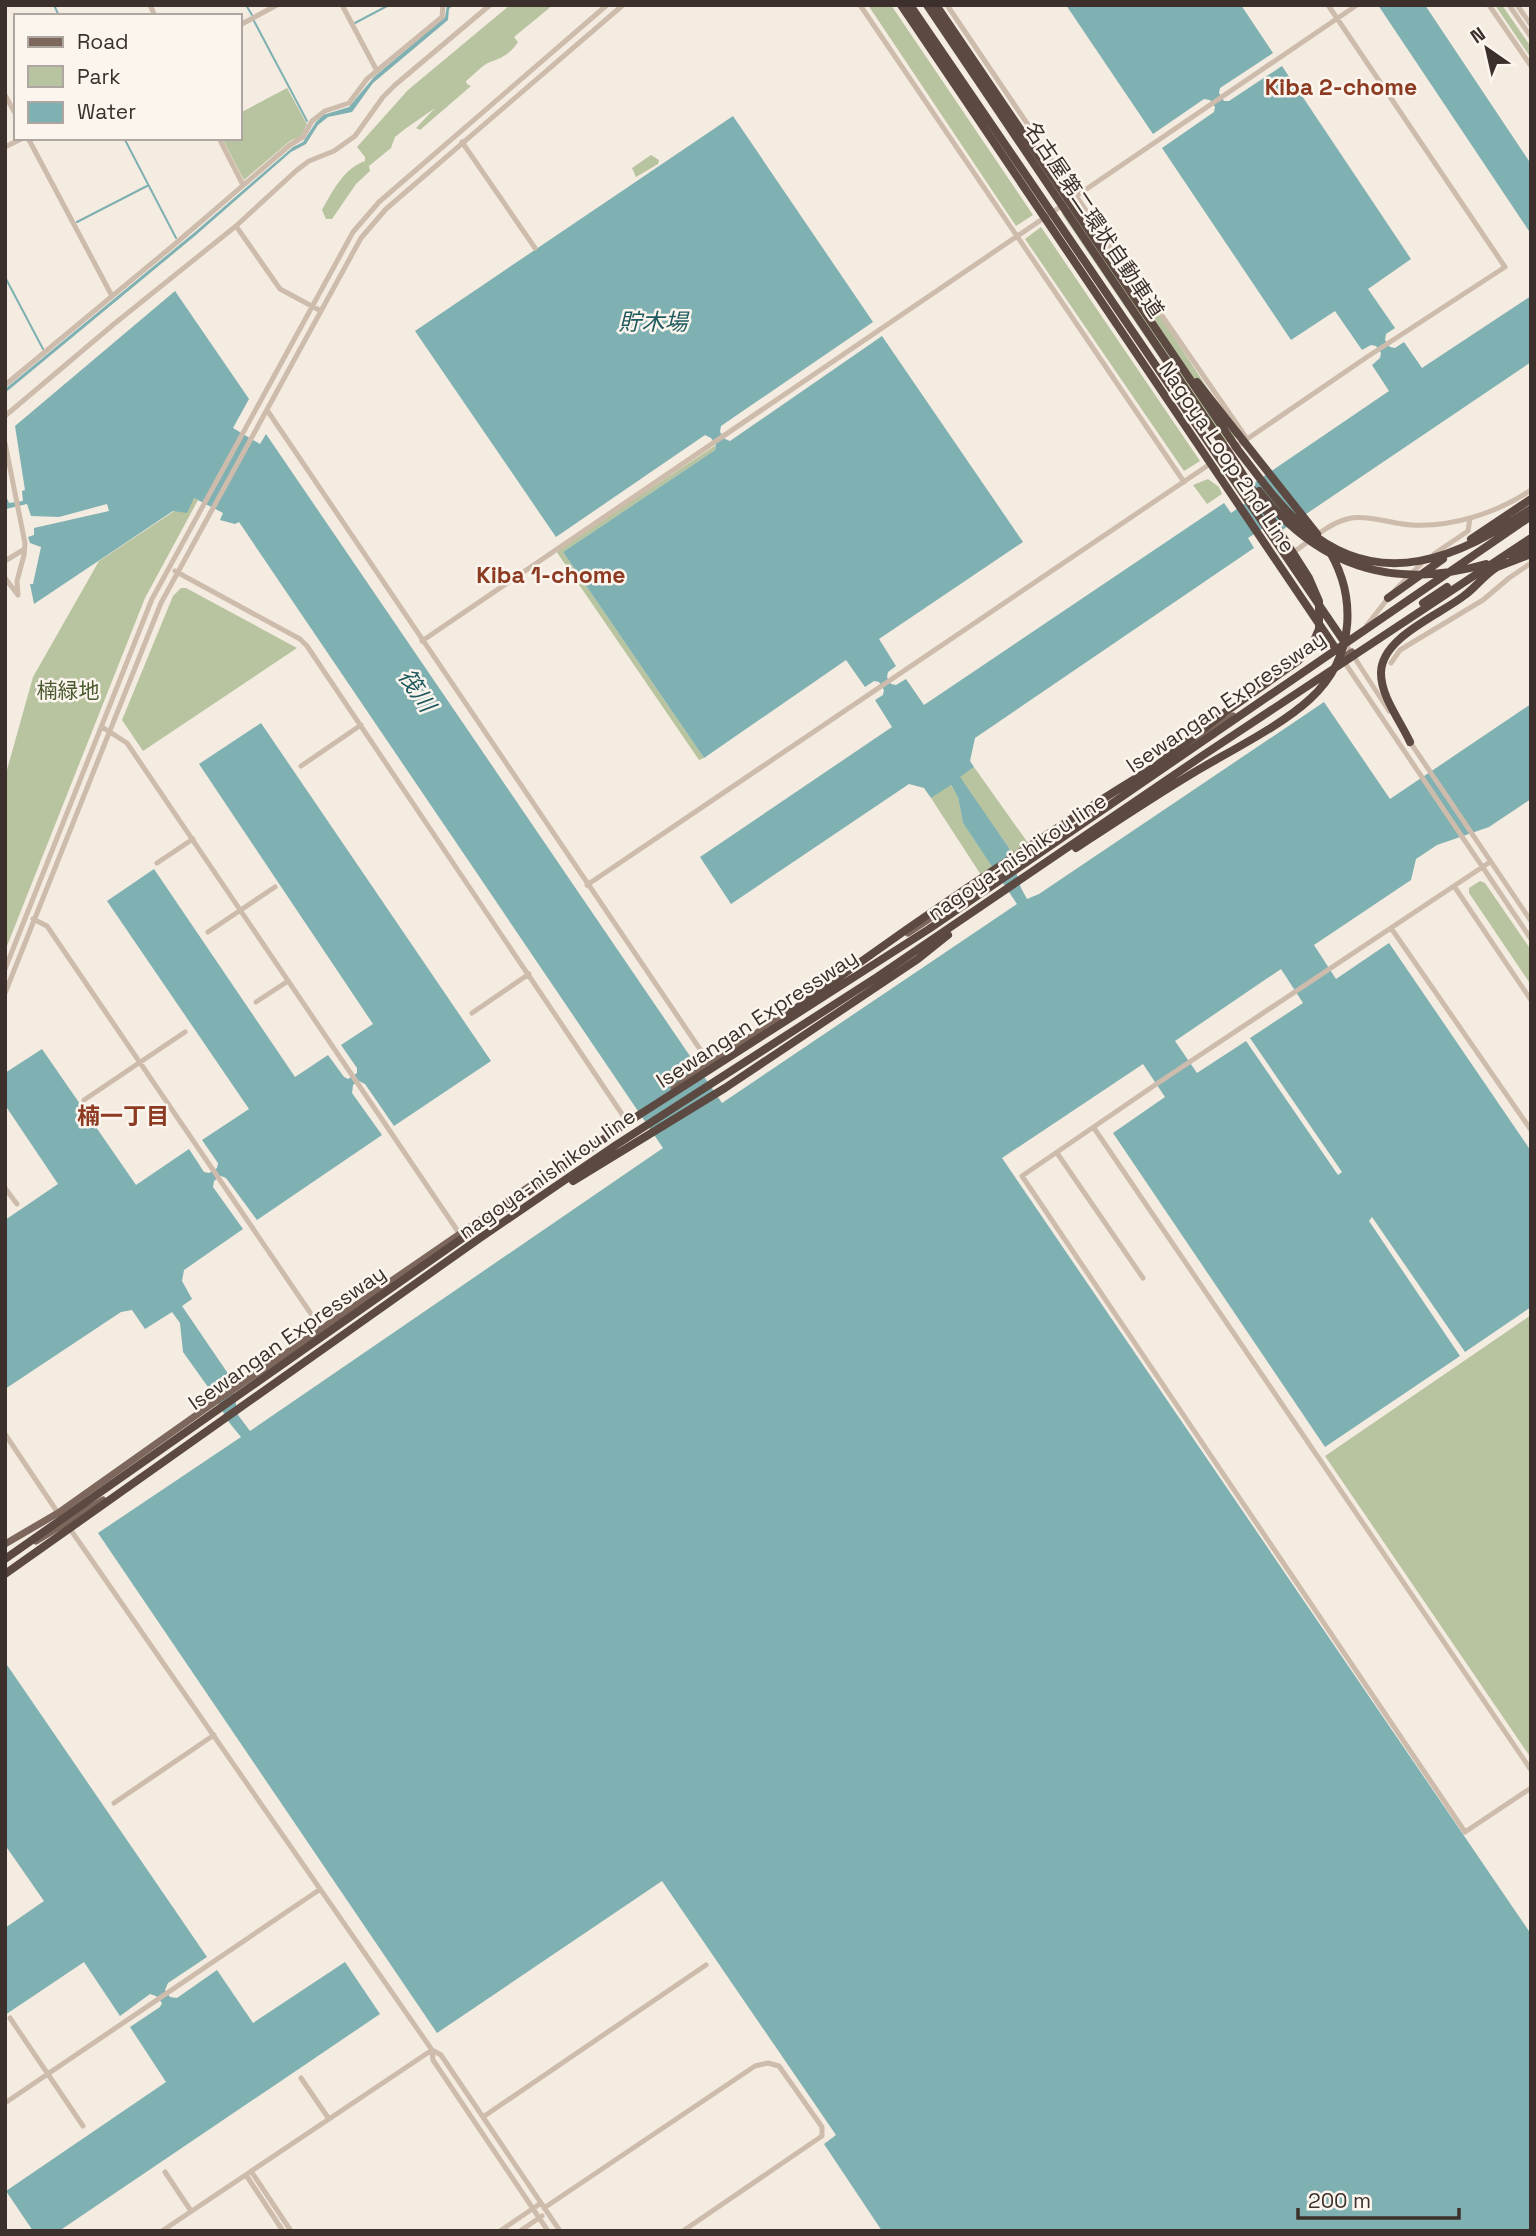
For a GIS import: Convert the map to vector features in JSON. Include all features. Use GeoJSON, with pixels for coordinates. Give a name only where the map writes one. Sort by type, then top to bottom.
{"type":"FeatureCollection","features":[{"type":"Feature","properties":{"kind":"highway","name":"Nagoya Loop 2nd Line"},"geometry":{"type":"LineString","coordinates":[[901,5],[1218,459],[1233,489],[1336,649]]}},
{"type":"Feature","properties":{"kind":"highway","name":"Nagoya Loop 2nd Line"},"geometry":{"type":"LineString","coordinates":[[910,5],[1210,464],[1233,489]]}},
{"type":"Feature","properties":{"kind":"highway","name":"名古屋第二環状自動車道"},"geometry":{"type":"LineString","coordinates":[[927,5],[1231,456]]}},
{"type":"Feature","properties":{"kind":"highway","name":"名古屋第二環状自動車道"},"geometry":{"type":"LineString","coordinates":[[936,5],[1168,347]]}},
{"type":"Feature","properties":{"kind":"highway"},"geometry":{"type":"LineString","coordinates":[[1168,347],[1238,450],[1276,498],[1305,528],[1338,550],[1376,561],[1411,562],[1431,559],[1462,549],[1531,509]]}},
{"type":"Feature","properties":{"kind":"highway"},"geometry":{"type":"LineString","coordinates":[[480,1238],[514,1220],[588,1171],[725,1088],[855,1002],[945,938],[995,895],[1304,705],[1325,682],[1343,649],[1348,621],[1348,601],[1343,580],[1329,551],[1289,496],[1168,347]]}},
{"type":"Feature","properties":{"kind":"highway"},"geometry":{"type":"LineString","coordinates":[[1231,456],[1280,516],[1296,531],[1337,558],[1367,569],[1399,575],[1441,574],[1487,564],[1531,547]]}},
{"type":"Feature","properties":{"kind":"highway"},"geometry":{"type":"LineString","coordinates":[[1096,813],[1202,730],[1290,668],[1305,654],[1316,638],[1320,611],[1315,589],[1231,456]]}},
{"type":"Feature","properties":{"kind":"highway"},"geometry":{"type":"LineString","coordinates":[[1388,597],[1531,499]]}},
{"type":"Feature","properties":{"kind":"highway","name":"Isewangan Expressway"},"geometry":{"type":"LineString","coordinates":[[5,1558],[628,1122],[929,929],[1531,516]]}},
{"type":"Feature","properties":{"kind":"highway","name":"Isewangan Expressway"},"geometry":{"type":"LineString","coordinates":[[5,1574],[616,1145],[877,977],[1202,756],[1531,538]]}},
{"type":"Feature","properties":{"kind":"highway","name":"Nagoya Loop 2nd Line"},"geometry":{"type":"LineString","coordinates":[[1270,543],[1286,557],[1345,643]]}},
{"type":"Feature","properties":{"kind":"highway"},"geometry":{"type":"LineString","coordinates":[[1352,652],[1445,588],[1531,554]]}},
{"type":"Feature","properties":{"kind":"highway"},"geometry":{"type":"LineString","coordinates":[[1409,742],[1383,685],[1381,670],[1384,658],[1402,637],[1467,594],[1497,567]]}},
{"type":"Feature","properties":{"kind":"highway"},"geometry":{"type":"LineString","coordinates":[[734,1054],[891,940],[1099,800],[1163,761]]}},
{"type":"Feature","properties":{"kind":"main road","name":"nagoya-nishikou line"},"geometry":{"type":"LineString","coordinates":[[5,1544],[58,1513],[626,1120],[1163,761],[1336,649]]}},
{"type":"Feature","properties":{"kind":"main road","name":"nagoya-nishikou line"},"geometry":{"type":"LineString","coordinates":[[5,1558],[67,1524],[223,1423],[636,1134],[995,895],[1352,652]]}},
{"type":"Feature","properties":{"kind":"street"},"geometry":{"type":"LineString","coordinates":[[242,23],[277,5]]}},
{"type":"Feature","properties":{"kind":"street"},"geometry":{"type":"LineString","coordinates":[[342,5],[377,71]]}},
{"type":"Feature","properties":{"kind":"street"},"geometry":{"type":"LineString","coordinates":[[5,385],[300,139],[312,121],[325,111],[349,103],[368,79],[442,17],[443,5]]}},
{"type":"Feature","properties":{"kind":"street"},"geometry":{"type":"LineString","coordinates":[[5,416],[236,226],[298,170],[334,151],[355,135],[395,85],[490,5]]}},
{"type":"Feature","properties":{"kind":"street"},"geometry":{"type":"LineString","coordinates":[[5,969],[152,599],[353,233],[379,201],[607,5]]}},
{"type":"Feature","properties":{"kind":"street"},"geometry":{"type":"LineString","coordinates":[[5,993],[161,603],[371,224],[386,208],[623,5]]}},
{"type":"Feature","properties":{"kind":"street"},"geometry":{"type":"LineString","coordinates":[[860,5],[1184,482]]}},
{"type":"Feature","properties":{"kind":"street"},"geometry":{"type":"LineString","coordinates":[[947,5],[1129,274],[1156,307],[1246,439]]}},
{"type":"Feature","properties":{"kind":"street"},"geometry":{"type":"LineString","coordinates":[[1218,459],[1401,334],[1505,267],[1328,5]]}},
{"type":"Feature","properties":{"kind":"street"},"geometry":{"type":"LineString","coordinates":[[422,642],[1357,5]]}},
{"type":"Feature","properties":{"kind":"street"},"geometry":{"type":"LineString","coordinates":[[1489,5],[1531,66]]}},
{"type":"Feature","properties":{"kind":"street"},"geometry":{"type":"LineString","coordinates":[[1509,5],[1531,37]]}},
{"type":"Feature","properties":{"kind":"street"},"geometry":{"type":"LineString","coordinates":[[1517,5],[1531,25]]}},
{"type":"Feature","properties":{"kind":"street"},"geometry":{"type":"LineString","coordinates":[[5,95],[14,111]]}},
{"type":"Feature","properties":{"kind":"street"},"geometry":{"type":"LineString","coordinates":[[26,140],[112,296]]}},
{"type":"Feature","properties":{"kind":"street"},"geometry":{"type":"LineString","coordinates":[[220,140],[243,185]]}},
{"type":"Feature","properties":{"kind":"street"},"geometry":{"type":"LineString","coordinates":[[462,142],[535,248]]}},
{"type":"Feature","properties":{"kind":"street"},"geometry":{"type":"LineString","coordinates":[[236,226],[280,289],[321,312]]}},
{"type":"Feature","properties":{"kind":"street"},"geometry":{"type":"LineString","coordinates":[[261,401],[710,1064]]}},
{"type":"Feature","properties":{"kind":"street"},"geometry":{"type":"LineString","coordinates":[[5,443],[24,543],[24,555],[17,581],[18,595],[5,578]]}},
{"type":"Feature","properties":{"kind":"street"},"geometry":{"type":"LineString","coordinates":[[587,885],[1210,464]]}},
{"type":"Feature","properties":{"kind":"street"},"geometry":{"type":"LineString","coordinates":[[1286,557],[1337,523],[1349,519],[1414,525],[1440,524],[1470,518],[1511,503],[1531,490]]}},
{"type":"Feature","properties":{"kind":"street"},"geometry":{"type":"LineString","coordinates":[[1470,518],[1468,531],[1419,565],[1388,597],[1366,626],[1336,649],[1531,939]]}},
{"type":"Feature","properties":{"kind":"street"},"geometry":{"type":"LineString","coordinates":[[5,561],[23,550]]}},
{"type":"Feature","properties":{"kind":"street"},"geometry":{"type":"LineString","coordinates":[[1391,663],[1400,650],[1483,600],[1531,563]]}},
{"type":"Feature","properties":{"kind":"street"},"geometry":{"type":"LineString","coordinates":[[169,567],[300,639],[307,646],[626,1120]]}},
{"type":"Feature","properties":{"kind":"street"},"geometry":{"type":"LineString","coordinates":[[1345,643],[1531,921]]}},
{"type":"Feature","properties":{"kind":"street"},"geometry":{"type":"LineString","coordinates":[[302,766],[361,725]]}},
{"type":"Feature","properties":{"kind":"street"},"geometry":{"type":"LineString","coordinates":[[102,727],[127,743],[459,1233]]}},
{"type":"Feature","properties":{"kind":"street"},"geometry":{"type":"LineString","coordinates":[[157,863],[192,839]]}},
{"type":"Feature","properties":{"kind":"street"},"geometry":{"type":"LineString","coordinates":[[1490,862],[1022,1176],[1465,1832],[1531,1788]]}},
{"type":"Feature","properties":{"kind":"street"},"geometry":{"type":"LineString","coordinates":[[1454,886],[1531,1000]]}},
{"type":"Feature","properties":{"kind":"street"},"geometry":{"type":"LineString","coordinates":[[208,932],[275,887]]}},
{"type":"Feature","properties":{"kind":"street"},"geometry":{"type":"LineString","coordinates":[[27,916],[47,926],[322,1330]]}},
{"type":"Feature","properties":{"kind":"street"},"geometry":{"type":"LineString","coordinates":[[1391,928],[1531,1130]]}},
{"type":"Feature","properties":{"kind":"street"},"geometry":{"type":"LineString","coordinates":[[472,1013],[529,974]]}},
{"type":"Feature","properties":{"kind":"street"},"geometry":{"type":"LineString","coordinates":[[257,1002],[288,981]]}},
{"type":"Feature","properties":{"kind":"street"},"geometry":{"type":"LineString","coordinates":[[84,1100],[185,1032]]}},
{"type":"Feature","properties":{"kind":"street"},"geometry":{"type":"LineString","coordinates":[[1094,1128],[1531,1770]]}},
{"type":"Feature","properties":{"kind":"street"},"geometry":{"type":"LineString","coordinates":[[1057,1153],[1143,1278]]}},
{"type":"Feature","properties":{"kind":"street"},"geometry":{"type":"LineString","coordinates":[[5,1188],[17,1204]]}},
{"type":"Feature","properties":{"kind":"street"},"geometry":{"type":"LineString","coordinates":[[5,1434],[319,1890],[432,2050],[441,2055],[560,2231]]}},
{"type":"Feature","properties":{"kind":"street"},"geometry":{"type":"LineString","coordinates":[[114,1803],[214,1735]]}},
{"type":"Feature","properties":{"kind":"street"},"geometry":{"type":"LineString","coordinates":[[5,2104],[319,1890]]}},
{"type":"Feature","properties":{"kind":"street"},"geometry":{"type":"LineString","coordinates":[[483,2117],[706,1965]]}},
{"type":"Feature","properties":{"kind":"street"},"geometry":{"type":"LineString","coordinates":[[10,2018],[83,2126]]}},
{"type":"Feature","properties":{"kind":"street"},"geometry":{"type":"LineString","coordinates":[[162,2231],[432,2050]]}},
{"type":"Feature","properties":{"kind":"street"},"geometry":{"type":"LineString","coordinates":[[432,2050],[433,2060],[548,2231]]}},
{"type":"Feature","properties":{"kind":"street"},"geometry":{"type":"LineString","coordinates":[[520,2231],[539,2218],[544,2208],[755,2066],[768,2063],[779,2066],[822,2127],[822,2136],[683,2231]]}},
{"type":"Feature","properties":{"kind":"street"},"geometry":{"type":"LineString","coordinates":[[301,2078],[329,2119]]}},
{"type":"Feature","properties":{"kind":"street"},"geometry":{"type":"LineString","coordinates":[[165,2172],[191,2211]]}},
{"type":"Feature","properties":{"kind":"street"},"geometry":{"type":"LineString","coordinates":[[248,2173],[284,2231]]}},
{"type":"Feature","properties":{"kind":"street"},"geometry":{"type":"LineString","coordinates":[[248,2173],[291,2231]]}},
{"type":"Feature","properties":{"kind":"street"},"geometry":{"type":"LineString","coordinates":[[500,2231],[533,2208],[544,2208]]}},
{"type":"Feature","properties":{"kind":"green space"},"geometry":{"type":"Polygon","coordinates":[[[510,5],[553,5],[514,37],[518,42],[512,50],[487,63],[466,81],[471,86],[420,130],[416,128],[435,108],[395,137],[391,148],[369,166],[370,171],[356,184],[332,219],[326,219],[322,210],[334,188],[351,169],[365,161],[357,147],[408,90],[510,5]]]}},
{"type":"Feature","properties":{"kind":"green space"},"geometry":{"type":"Polygon","coordinates":[[[868,5],[891,5],[1033,215],[1016,226],[868,5]]]}},
{"type":"Feature","properties":{"kind":"green space"},"geometry":{"type":"Polygon","coordinates":[[[1495,5],[1502,5],[1531,47],[1531,58],[1495,5]]]}},
{"type":"Feature","properties":{"kind":"green space"},"geometry":{"type":"Polygon","coordinates":[[[287,88],[307,124],[301,136],[290,141],[244,180],[223,140],[242,140],[242,112],[287,88]]]}},
{"type":"Feature","properties":{"kind":"green space"},"geometry":{"type":"Polygon","coordinates":[[[651,155],[659,160],[658,164],[636,177],[632,168],[651,155]]]}},
{"type":"Feature","properties":{"kind":"green space"},"geometry":{"type":"Polygon","coordinates":[[[1075,206],[1080,207],[1127,277],[1157,311],[1236,432],[1236,437],[1220,447],[1062,214],[1075,206]]]}},
{"type":"Feature","properties":{"kind":"green space"},"geometry":{"type":"Polygon","coordinates":[[[1041,227],[1200,461],[1184,471],[1025,239],[1041,227]]]}},
{"type":"Feature","properties":{"kind":"green space"},"geometry":{"type":"Polygon","coordinates":[[[716,445],[715,450],[563,552],[704,758],[699,760],[556,551],[716,445]]]}},
{"type":"Feature","properties":{"kind":"green space"},"geometry":{"type":"Polygon","coordinates":[[[1208,479],[1219,487],[1222,494],[1207,504],[1193,485],[1208,479]]]}},
{"type":"Feature","properties":{"kind":"green space","name":"楠緑地"},"geometry":{"type":"Polygon","coordinates":[[[194,498],[198,500],[145,598],[5,951],[5,777],[33,677],[99,561],[194,498]]]}},
{"type":"Feature","properties":{"kind":"green space"},"geometry":{"type":"Polygon","coordinates":[[[181,588],[186,588],[297,648],[143,751],[122,720],[173,596],[181,588]]]}},
{"type":"Feature","properties":{"kind":"green space"},"geometry":{"type":"Polygon","coordinates":[[[974,767],[1028,843],[1011,855],[1009,848],[959,777],[974,767]]]}},
{"type":"Feature","properties":{"kind":"green space"},"geometry":{"type":"Polygon","coordinates":[[[950,784],[958,796],[963,823],[993,867],[981,875],[931,798],[950,784]]]}},
{"type":"Feature","properties":{"kind":"green space"},"geometry":{"type":"Polygon","coordinates":[[[1480,881],[1485,883],[1531,950],[1531,985],[1469,893],[1469,888],[1480,881]]]}},
{"type":"Feature","properties":{"kind":"green space"},"geometry":{"type":"Polygon","coordinates":[[[1531,1315],[1531,1758],[1325,1456],[1531,1315]]]}},
{"type":"Feature","properties":{"kind":"water"},"geometry":{"type":"Polygon","coordinates":[[[447,5],[453,5],[449,9],[448,20],[373,83],[352,112],[328,117],[318,125],[306,144],[291,152],[196,235],[5,393],[5,389],[293,147],[303,142],[323,115],[349,107],[374,77],[445,17],[447,5]]]}},
{"type":"Feature","properties":{"kind":"water"},"geometry":{"type":"Polygon","coordinates":[[[1066,5],[1241,5],[1273,53],[1220,88],[1219,93],[1224,101],[1229,101],[1282,66],[1411,259],[1368,289],[1395,328],[1386,334],[1385,340],[1390,347],[1395,348],[1404,342],[1422,368],[1531,296],[1531,362],[1278,533],[1271,523],[1248,538],[1254,548],[975,738],[970,761],[974,767],[960,777],[1009,848],[1027,899],[1039,894],[1324,702],[1390,799],[1531,704],[1531,799],[1489,827],[1437,845],[1416,859],[1411,880],[1314,945],[1336,979],[1389,943],[1531,1151],[1531,1307],[1465,1352],[1372,1217],[1369,1221],[1460,1356],[1325,1447],[1113,1133],[1165,1097],[1143,1064],[1002,1158],[1531,1934],[1531,2231],[882,2231],[824,2144],[836,2135],[662,1881],[437,2033],[98,1533],[241,1437],[183,1352],[180,1323],[172,1312],[145,1329],[132,1310],[121,1312],[5,1389],[5,1220],[58,1184],[5,1105],[5,1073],[42,1049],[136,1185],[189,1149],[204,1172],[209,1173],[217,1168],[218,1163],[202,1140],[249,1109],[107,901],[154,869],[295,1077],[328,1055],[344,1077],[348,1079],[357,1073],[357,1068],[341,1045],[373,1024],[199,764],[261,723],[491,1061],[394,1126],[365,1084],[359,1081],[353,1085],[352,1093],[382,1135],[257,1220],[226,1178],[221,1176],[214,1181],[213,1187],[243,1229],[184,1270],[182,1281],[192,1299],[182,1306],[231,1378],[238,1415],[250,1431],[663,1148],[239,522],[235,524],[220,520],[223,513],[194,498],[187,513],[173,511],[34,604],[30,584],[33,584],[41,547],[30,543],[28,537],[34,535],[34,528],[109,511],[107,504],[59,517],[31,516],[27,504],[6,509],[5,514],[5,494],[9,503],[23,501],[22,491],[25,490],[15,426],[175,291],[249,399],[233,428],[260,444],[266,434],[722,1103],[1017,904],[963,823],[958,797],[951,785],[931,798],[924,788],[909,784],[731,904],[700,857],[892,727],[875,700],[883,695],[884,690],[879,682],[874,681],[865,687],[846,660],[704,758],[563,552],[715,450],[716,445],[705,435],[556,537],[415,331],[733,116],[873,322],[721,426],[720,432],[730,441],[882,336],[1023,542],[879,639],[896,666],[888,672],[887,677],[891,684],[896,685],[906,679],[924,705],[1224,503],[1231,513],[1254,497],[1248,487],[1389,391],[1372,365],[1380,358],[1381,353],[1376,346],[1371,345],[1362,350],[1335,311],[1291,340],[1162,148],[1214,112],[1215,107],[1210,100],[1204,99],[1153,134],[1066,5]],[[1281,969],[1175,1041],[1197,1073],[1246,1041],[1338,1175],[1342,1172],[1250,1038],[1303,1003],[1281,969]]]}},
{"type":"Feature","properties":{"kind":"water"},"geometry":{"type":"Polygon","coordinates":[[[1378,5],[1425,5],[1531,164],[1531,234],[1378,5]]]}},
{"type":"Feature","properties":{"kind":"water"},"geometry":{"type":"Polygon","coordinates":[[[5,1662],[207,1957],[168,1983],[165,1990],[170,1997],[177,1998],[217,1970],[253,2023],[345,1962],[380,2014],[59,2231],[33,2231],[6,2191],[166,2082],[130,2027],[162,2003],[150,1994],[120,2016],[84,1962],[5,2015],[5,1928],[44,1901],[5,1845],[5,1662]]]}},
{"type":"Feature","properties":{"kind":"waterway"},"geometry":{"type":"LineString","coordinates":[[54,5],[58,14]]}},
{"type":"Feature","properties":{"kind":"waterway"},"geometry":{"type":"LineString","coordinates":[[246,5],[252,15]]}},
{"type":"Feature","properties":{"kind":"waterway"},"geometry":{"type":"LineString","coordinates":[[355,23],[389,5]]}},
{"type":"Feature","properties":{"kind":"waterway"},"geometry":{"type":"LineString","coordinates":[[254,21],[307,121]]}},
{"type":"Feature","properties":{"kind":"waterway"},"geometry":{"type":"LineString","coordinates":[[125,140],[176,238]]}},
{"type":"Feature","properties":{"kind":"waterway"},"geometry":{"type":"LineString","coordinates":[[77,222],[147,186]]}},
{"type":"Feature","properties":{"kind":"waterway"},"geometry":{"type":"LineString","coordinates":[[5,277],[43,349]]}},
{"type":"Feature","properties":{"kind":"district","name":"Kiba 2-chome"},"geometry":{"type":"Point","coordinates":[1341,87]}},
{"type":"Feature","properties":{"kind":"district","name":"Kiba 1-chome"},"geometry":{"type":"Point","coordinates":[551,575]}},
{"type":"Feature","properties":{"kind":"district","name":"楠一丁目"},"geometry":{"type":"Point","coordinates":[123,1116]}},
{"type":"Feature","properties":{"kind":"water label","name":"貯木場"},"geometry":{"type":"Point","coordinates":[653,322]}},
{"type":"Feature","properties":{"kind":"water label","name":"筏川"},"geometry":{"type":"Point","coordinates":[417,690]}}]}
